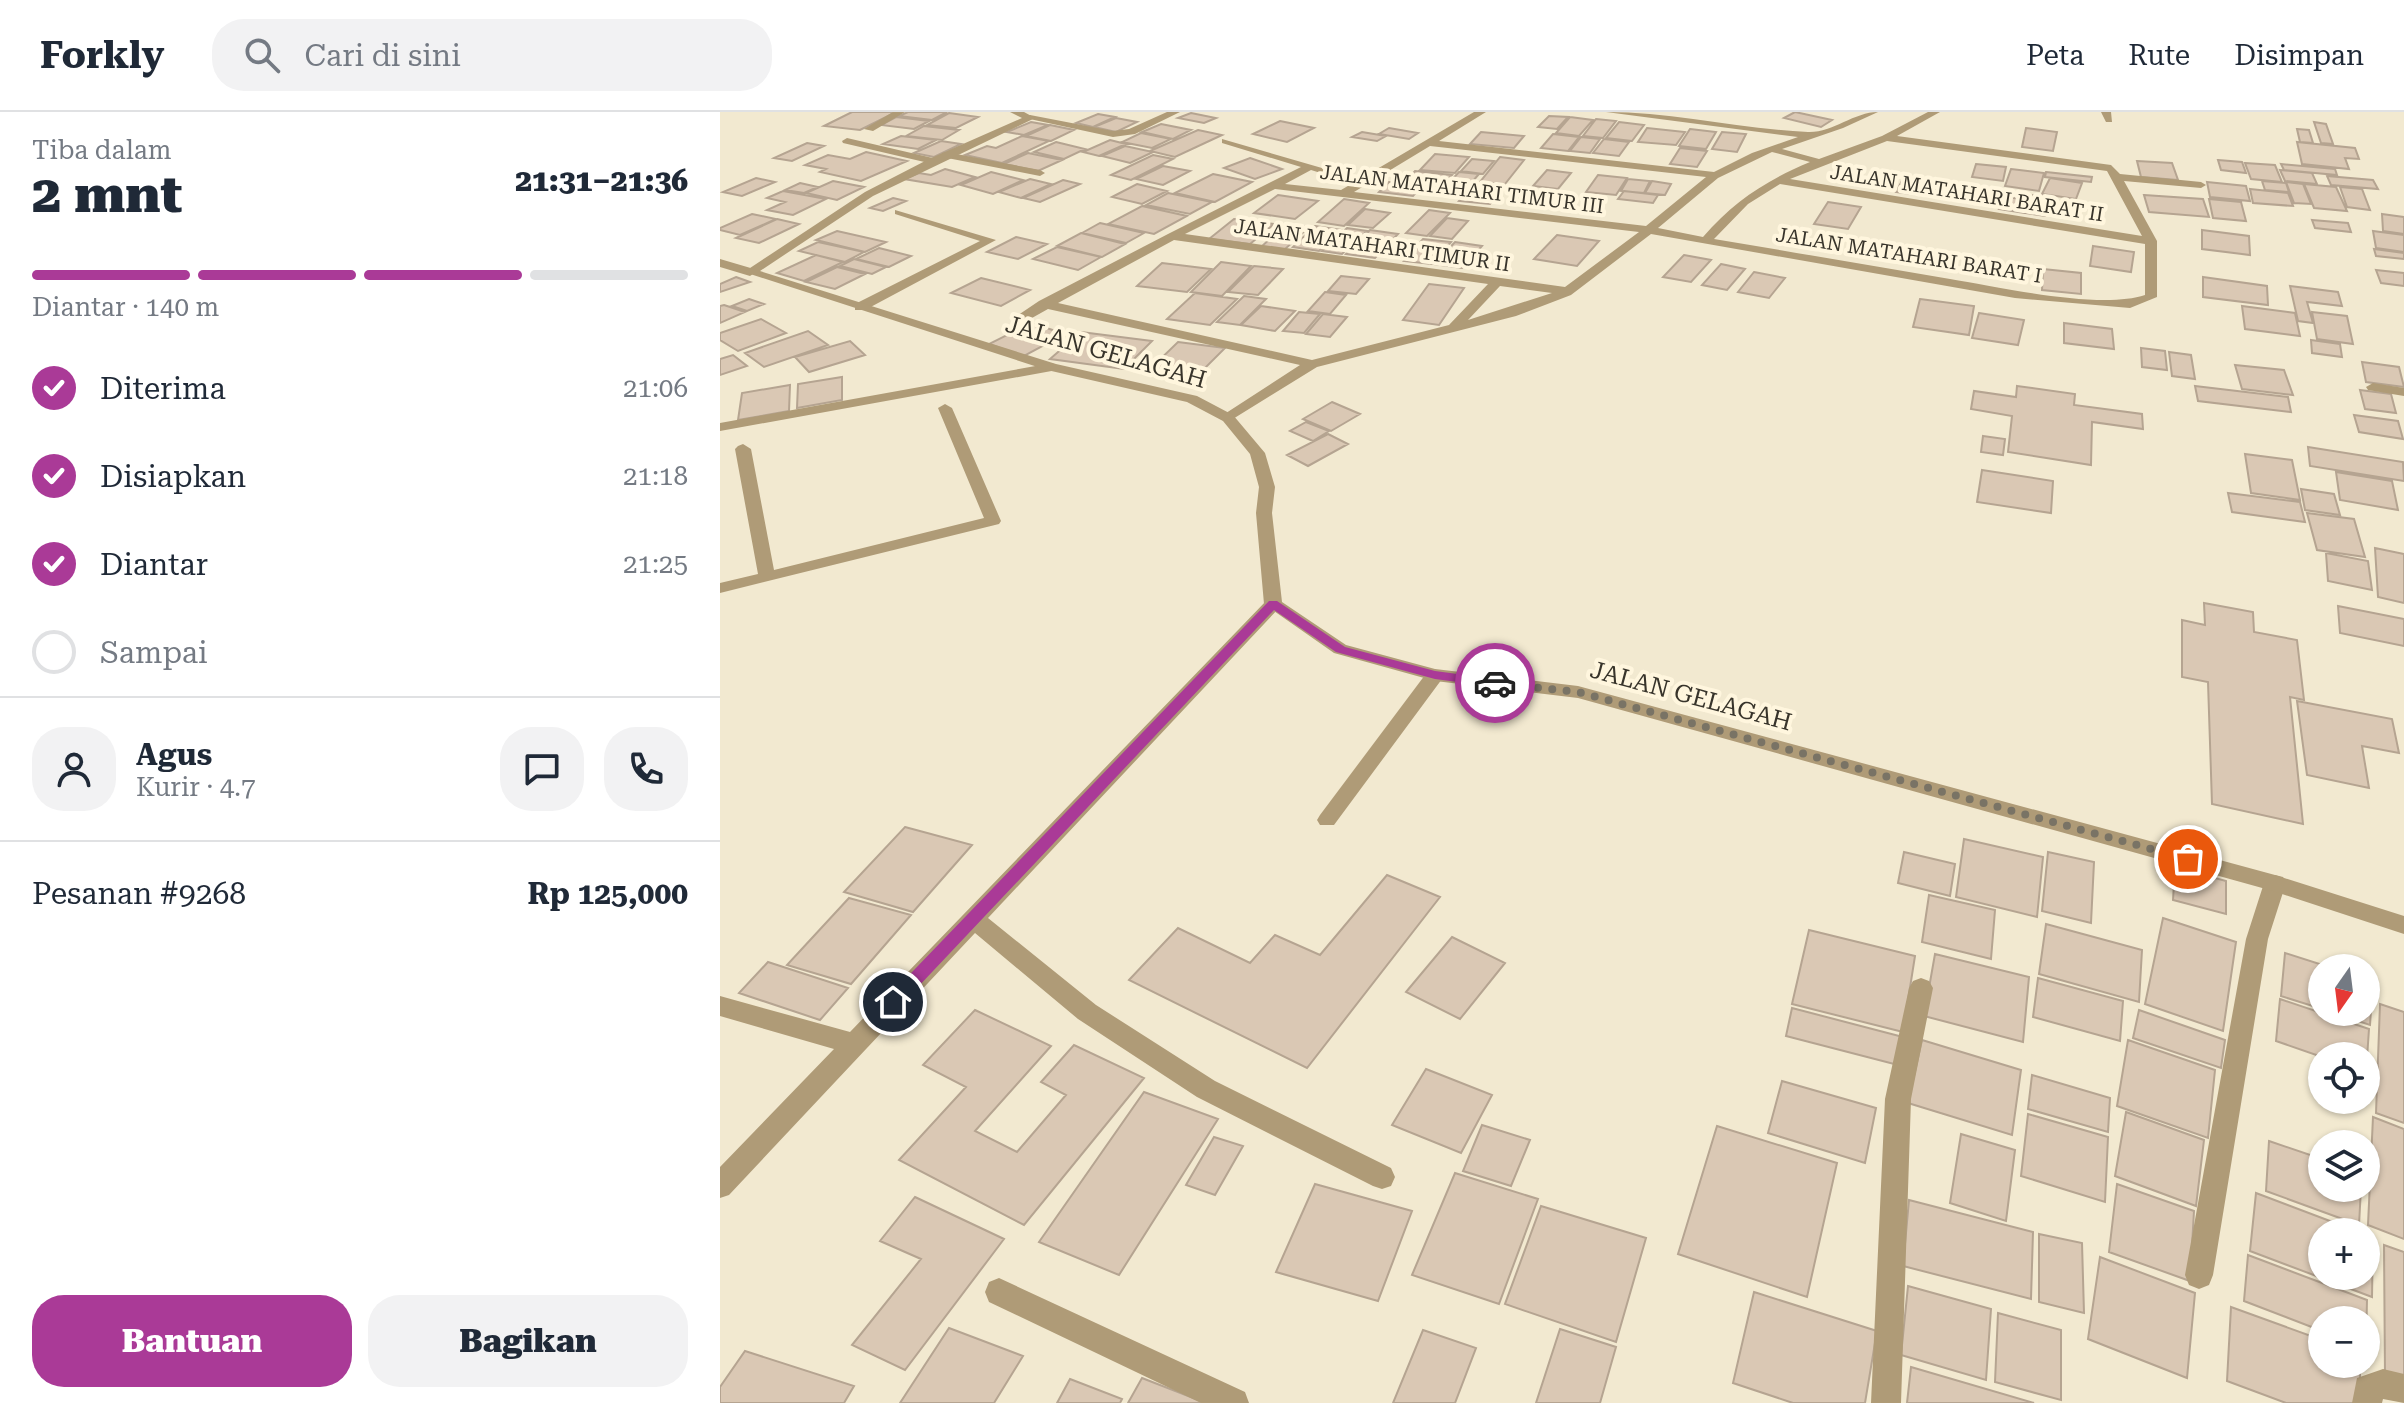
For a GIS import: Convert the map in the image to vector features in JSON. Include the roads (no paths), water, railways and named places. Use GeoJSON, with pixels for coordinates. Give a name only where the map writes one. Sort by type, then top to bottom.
{"type":"FeatureCollection","features":[{"type":"Feature","properties":{"kind":"street"},"geometry":{"type":"LineString","coordinates":[[869,129],[900,112]]}},
{"type":"Feature","properties":{"kind":"street"},"geometry":{"type":"LineString","coordinates":[[1015,112],[1030,118],[1113,134],[1131,132],[1175,112]]}},
{"type":"Feature","properties":{"kind":"street"},"geometry":{"type":"LineString","coordinates":[[1342,194],[1481,112]]}},
{"type":"Feature","properties":{"kind":"street"},"geometry":{"type":"LineString","coordinates":[[1611,112],[1687,116],[1812,136]]}},
{"type":"Feature","properties":{"kind":"street"},"geometry":{"type":"LineString","coordinates":[[1228,418],[1312,364],[1511,313],[1567,292],[1715,175],[1740,161],[1842,128],[1873,112]]}},
{"type":"Feature","properties":{"kind":"street"},"geometry":{"type":"LineString","coordinates":[[1706,241],[1731,210],[1777,180],[1886,138],[1935,112]]}},
{"type":"Feature","properties":{"kind":"street"},"geometry":{"type":"LineString","coordinates":[[750,272],[869,194],[933,161],[1030,118]]}},
{"type":"Feature","properties":{"kind":"street"},"geometry":{"type":"LineString","coordinates":[[1886,138],[2102,165],[2115,174],[2151,241]]}},
{"type":"Feature","properties":{"kind":"street"},"geometry":{"type":"LineString","coordinates":[[847,141],[933,161]]}},
{"type":"Feature","properties":{"kind":"street"},"geometry":{"type":"LineString","coordinates":[[1226,141],[1360,182]]}},
{"type":"Feature","properties":{"kind":"street"},"geometry":{"type":"LineString","coordinates":[[1427,143],[1715,175]]}},
{"type":"Feature","properties":{"kind":"street"},"geometry":{"type":"LineString","coordinates":[[1775,150],[1820,162]]}},
{"type":"Feature","properties":{"kind":"street"},"geometry":{"type":"LineString","coordinates":[[946,155],[1040,173]]}},
{"type":"Feature","properties":{"kind":"street"},"geometry":{"type":"LineString","coordinates":[[1018,320],[1172,236],[1308,168]]}},
{"type":"Feature","properties":{"kind":"street"},"geometry":{"type":"LineString","coordinates":[[2115,174],[2201,185]]}},
{"type":"Feature","properties":{"kind":"street","name":"JALAN MATAHARI BARAT II"},"geometry":{"type":"LineString","coordinates":[[1777,180],[2151,241]]}},
{"type":"Feature","properties":{"kind":"street","name":"JALAN MATAHARI TIMUR III"},"geometry":{"type":"LineString","coordinates":[[1270,185],[1649,230],[1706,241]]}},
{"type":"Feature","properties":{"kind":"street"},"geometry":{"type":"LineString","coordinates":[[860,307],[990,240],[899,212]]}},
{"type":"Feature","properties":{"kind":"street","name":"JALAN MATAHARI TIMUR II"},"geometry":{"type":"LineString","coordinates":[[1172,236],[1567,292]]}},
{"type":"Feature","properties":{"kind":"street","name":"JALAN MATAHARI BARAT I"},"geometry":{"type":"LineString","coordinates":[[1706,241],[2015,294],[2130,304],[2151,297],[2151,241]]}},
{"type":"Feature","properties":{"kind":"street","name":"JALAN GELAGAH"},"geometry":{"type":"LineString","coordinates":[[720,263],[1052,367],[1192,399],[1228,418],[1257,453],[1267,487],[1264,513],[1273,604],[1340,649],[1435,675],[1578,692],[2275,883],[2404,925]]}},
{"type":"Feature","properties":{"kind":"street"},"geometry":{"type":"LineString","coordinates":[[1454,327],[1496,283]]}},
{"type":"Feature","properties":{"kind":"street"},"geometry":{"type":"LineString","coordinates":[[1044,304],[1312,364]]}},
{"type":"Feature","properties":{"kind":"street"},"geometry":{"type":"LineString","coordinates":[[720,427],[1052,367]]}},
{"type":"Feature","properties":{"kind":"street"},"geometry":{"type":"LineString","coordinates":[[2373,387],[2404,392]]}},
{"type":"Feature","properties":{"kind":"street"},"geometry":{"type":"LineString","coordinates":[[720,588],[993,521],[945,408]]}},
{"type":"Feature","properties":{"kind":"street"},"geometry":{"type":"LineString","coordinates":[[743,449],[767,576]]}},
{"type":"Feature","properties":{"kind":"street"},"geometry":{"type":"LineString","coordinates":[[720,1186],[1273,604]]}},
{"type":"Feature","properties":{"kind":"street"},"geometry":{"type":"LineString","coordinates":[[1327,820],[1435,675]]}},
{"type":"Feature","properties":{"kind":"street"},"geometry":{"type":"LineString","coordinates":[[2199,1275],[2257,939],[2275,883]]}},
{"type":"Feature","properties":{"kind":"street"},"geometry":{"type":"LineString","coordinates":[[972,918],[1087,1012],[1206,1089],[1382,1177]]}},
{"type":"Feature","properties":{"kind":"street"},"geometry":{"type":"LineString","coordinates":[[1886,1403],[1898,1099],[1921,988]]}},
{"type":"Feature","properties":{"kind":"street"},"geometry":{"type":"LineString","coordinates":[[720,1006],[854,1044]]}},
{"type":"Feature","properties":{"kind":"street"},"geometry":{"type":"LineString","coordinates":[[999,1292],[1234,1403]]}},
{"type":"Feature","properties":{"kind":"street"},"geometry":{"type":"LineString","coordinates":[[2367,1403],[2368,1389],[2383,1384],[2404,1389]]}}]}
